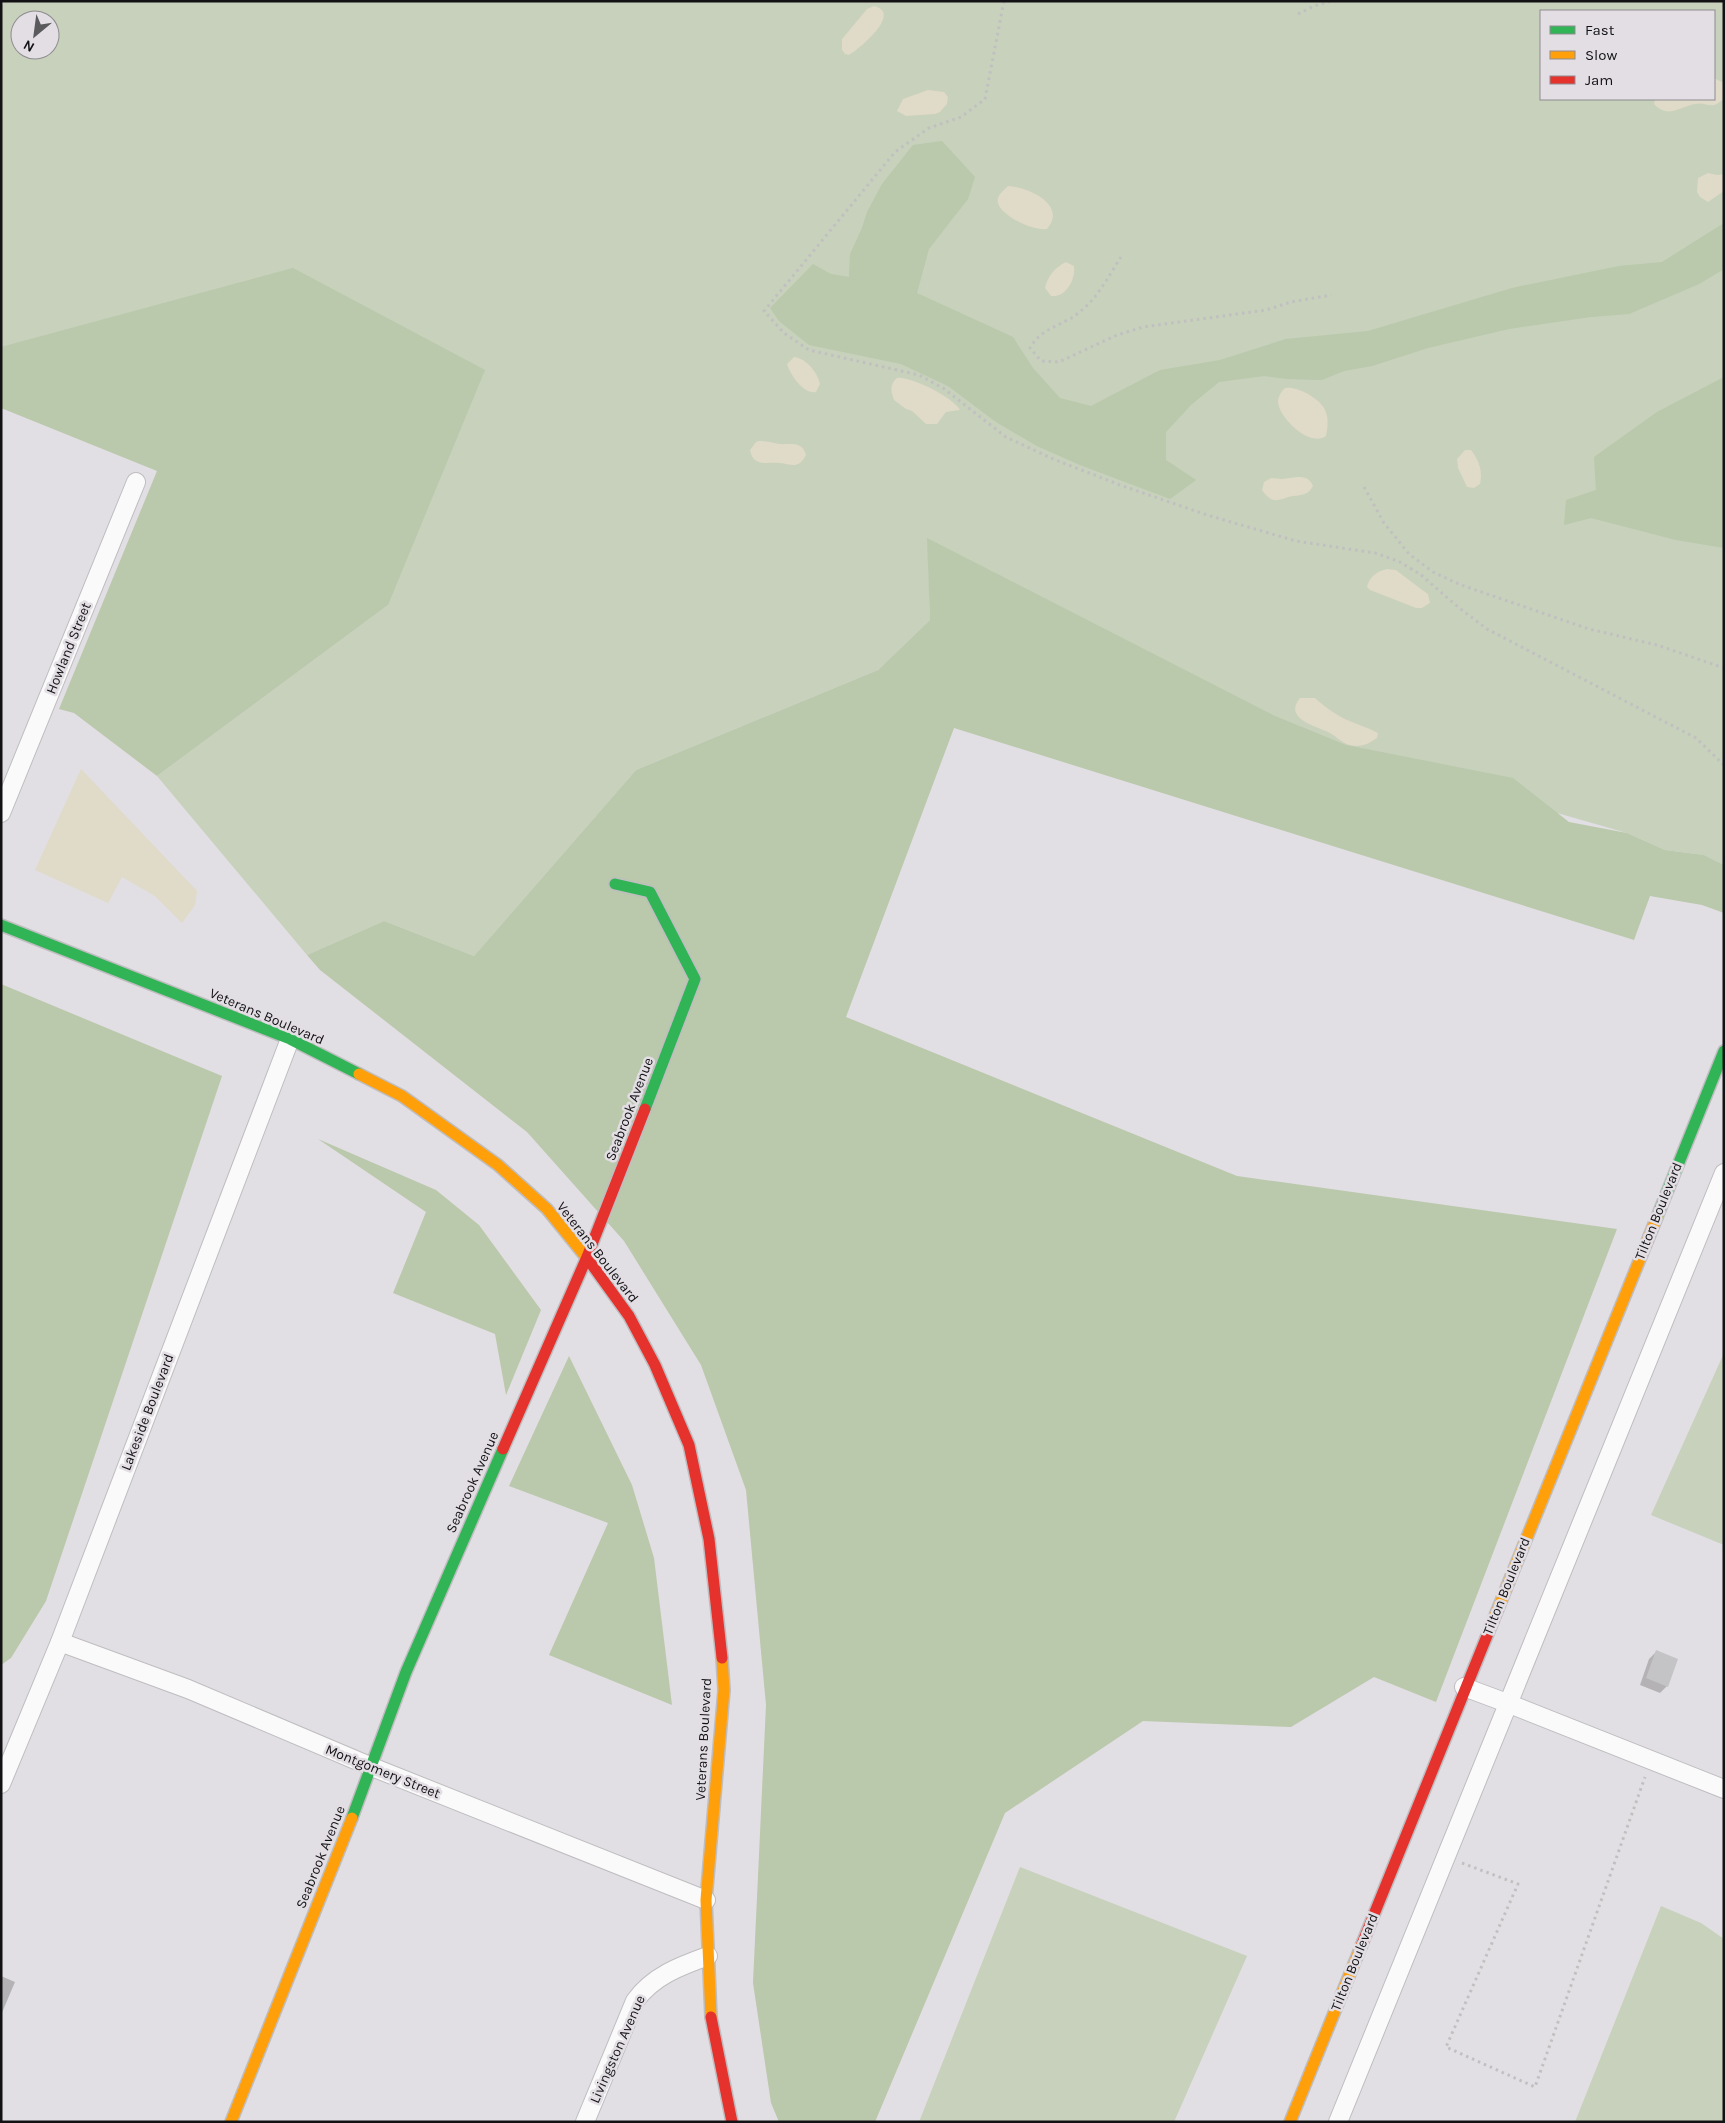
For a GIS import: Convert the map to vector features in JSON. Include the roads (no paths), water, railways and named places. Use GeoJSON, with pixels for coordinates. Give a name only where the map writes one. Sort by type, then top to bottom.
{"type":"FeatureCollection","features":[{"type":"Feature","properties":{"kind":"street","name":"Howland Street"},"geometry":{"type":"LineString","coordinates":[[1,813],[136,482]]}},
{"type":"Feature","properties":{"kind":"street","name":"Seabrook Avenue"},"geometry":{"type":"LineString","coordinates":[[231,2122],[372,1767],[406,1672],[587,1257],[695,980],[650,892],[615,884]]}},
{"type":"Feature","properties":{"kind":"street","name":"Veterans Boulevard"},"geometry":{"type":"LineString","coordinates":[[1,925],[290,1039],[402,1096],[498,1165],[547,1209],[587,1257],[629,1316],[655,1365],[689,1445],[710,1539],[719,1618],[724,1690],[706,1900],[708,1956],[711,2020],[732,2122]]}},
{"type":"Feature","properties":{"kind":"street","name":"Lakeside Boulevard"},"geometry":{"type":"LineString","coordinates":[[1,1784],[60,1642],[290,1039]]}},
{"type":"Feature","properties":{"kind":"street","name":"Tilton Boulevard"},"geometry":{"type":"LineString","coordinates":[[1290,2122],[1464,1688],[1724,1051]]}},
{"type":"Feature","properties":{"kind":"street"},"geometry":{"type":"LineString","coordinates":[[1338,2122],[1724,1173]]}},
{"type":"Feature","properties":{"kind":"street","name":"Montgomery Street"},"geometry":{"type":"LineString","coordinates":[[60,1642],[188,1689],[372,1767],[706,1900]]}},
{"type":"Feature","properties":{"kind":"street"},"geometry":{"type":"LineString","coordinates":[[1464,1688],[1507,1703],[1724,1789]]}},
{"type":"Feature","properties":{"kind":"street","name":"Livingston Avenue"},"geometry":{"type":"LineString","coordinates":[[585,2122],[635,2001],[644,1989],[675,1968],[708,1956]]}}]}
